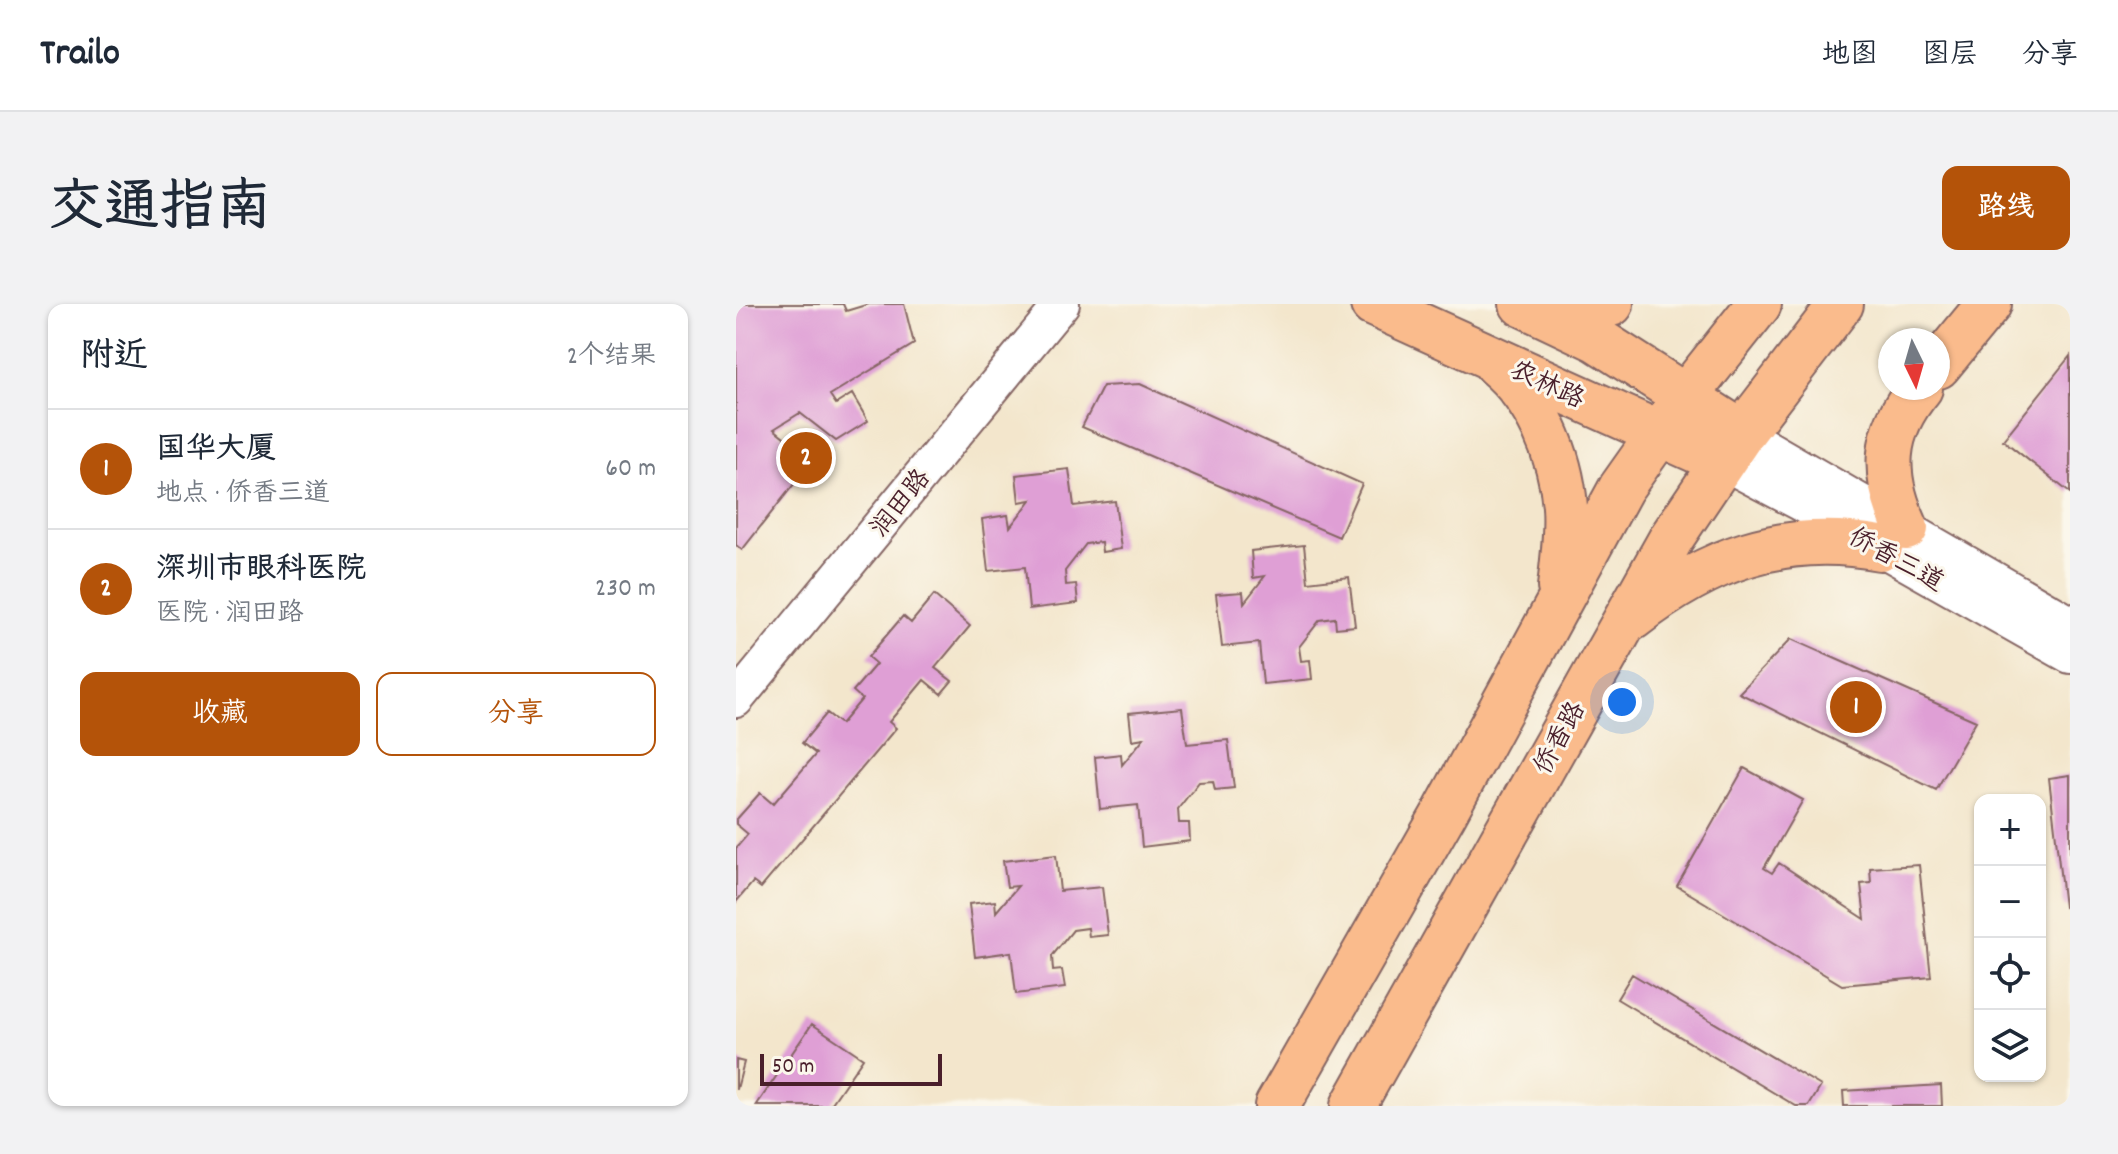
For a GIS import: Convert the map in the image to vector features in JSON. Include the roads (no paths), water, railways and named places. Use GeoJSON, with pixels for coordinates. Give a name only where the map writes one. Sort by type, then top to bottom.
{"type":"FeatureCollection","features":[{"type":"Feature","properties":{"kind":"main road","name":"农林路"},"geometry":{"type":"LineString","coordinates":[[1373,304],[1658,434],[1732,448]]}},
{"type":"Feature","properties":{"kind":"main road"},"geometry":{"type":"LineString","coordinates":[[1522,304],[1596,339],[1686,396],[1732,448]]}},
{"type":"Feature","properties":{"kind":"main road"},"geometry":{"type":"LineString","coordinates":[[1578,304],[1611,304]]}},
{"type":"Feature","properties":{"kind":"main road"},"geometry":{"type":"LineString","coordinates":[[1277,1106],[1445,812],[1621,488],[1686,396],[1759,304]]}},
{"type":"Feature","properties":{"kind":"main road","name":"侨香路"},"geometry":{"type":"LineString","coordinates":[[1353,1106],[1617,630],[1672,537],[1732,448],[1841,304]]}},
{"type":"Feature","properties":{"kind":"main road"},"geometry":{"type":"LineString","coordinates":[[1950,351],[1989,304]]}},
{"type":"Feature","properties":{"kind":"main road"},"geometry":{"type":"LineString","coordinates":[[1478,351],[1505,371],[1528,400],[1539,418],[1555,459],[1565,505],[1559,603]]}},
{"type":"Feature","properties":{"kind":"main road"},"geometry":{"type":"LineString","coordinates":[[1617,630],[1684,582],[1716,564],[1739,556],[1789,545],[1859,544],[1893,538],[1897,509],[1890,482],[1890,448],[1895,427],[1909,400]]}},
{"type":"Feature","properties":{"kind":"street","name":"润田路"},"geometry":{"type":"LineString","coordinates":[[736,700],[1062,304]]}},
{"type":"Feature","properties":{"kind":"street","name":"侨香三道"},"geometry":{"type":"LineString","coordinates":[[1732,448],[1893,538],[2070,623]]}},
{"type":"Feature","properties":{"kind":"street","name":"侨香三道"},"geometry":{"type":"LineString","coordinates":[[1893,538],[2070,656]]}},
{"type":"Feature","properties":{"kind":"place","name":"深圳市眼科医院"},"geometry":{"type":"Point","coordinates":[806,458]}},
{"type":"Feature","properties":{"kind":"place","name":"国华大厦"},"geometry":{"type":"Point","coordinates":[1856,707]}}]}
